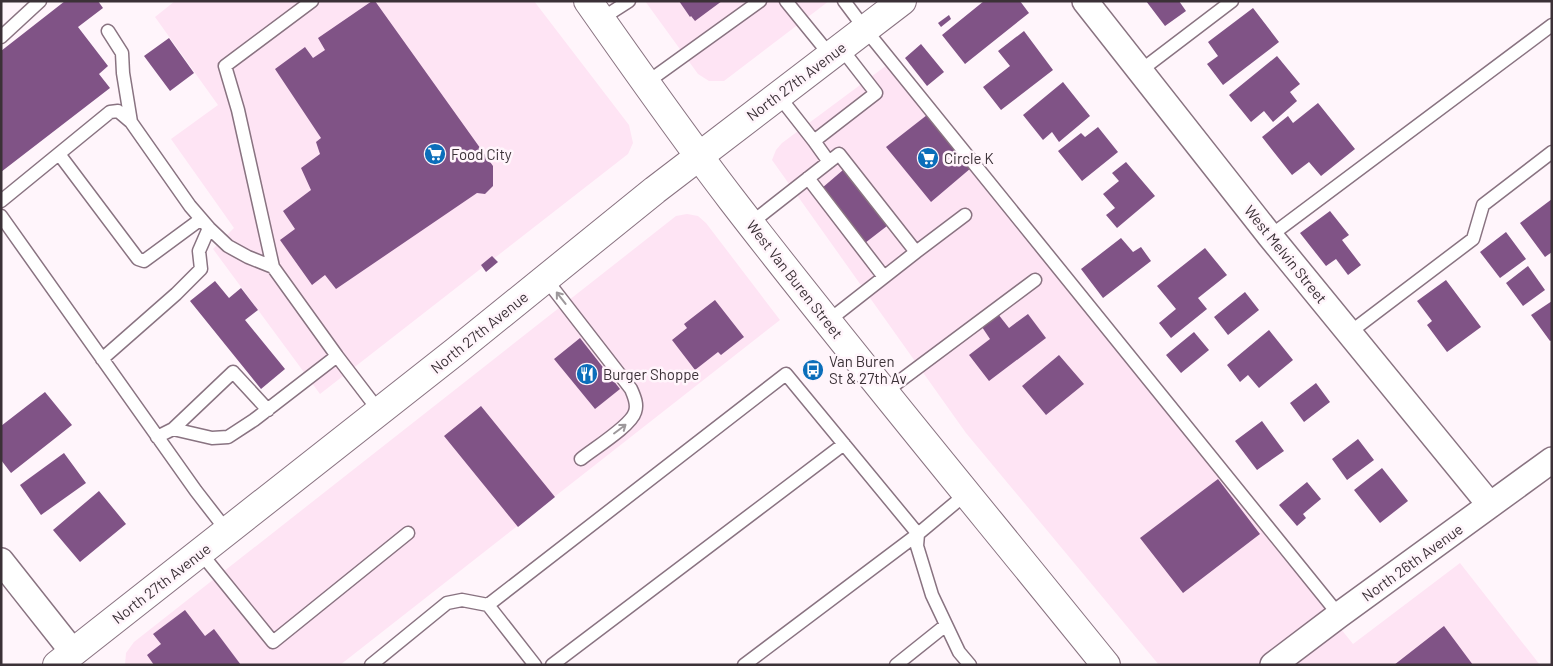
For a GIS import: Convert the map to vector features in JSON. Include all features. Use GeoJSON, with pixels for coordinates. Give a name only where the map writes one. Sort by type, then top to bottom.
{"type":"FeatureCollection","features":[{"type":"Feature","properties":{"kind":"main road","name":"North 27th Avenue"},"geometry":{"type":"LineString","coordinates":[[71,660],[200,552],[655,190],[902,1]]}},
{"type":"Feature","properties":{"kind":"main road","name":"West Van Buren Street"},"geometry":{"type":"LineString","coordinates":[[594,10],[699,156],[751,223],[1106,665]]}},
{"type":"Feature","properties":{"kind":"street","name":"West Melvin Street"},"geometry":{"type":"LineString","coordinates":[[1085,1],[1270,236],[1490,505]]}},
{"type":"Feature","properties":{"kind":"street","name":"North 26th Avenue"},"geometry":{"type":"LineString","coordinates":[[1273,665],[1552,460]]}},
{"type":"Feature","properties":{"kind":"street"},"geometry":{"type":"LineString","coordinates":[[1,561],[71,660]]}},
{"type":"Feature","properties":{"kind":"lane"},"geometry":{"type":"LineString","coordinates":[[1,37],[40,1]]}},
{"type":"Feature","properties":{"kind":"lane"},"geometry":{"type":"LineString","coordinates":[[312,1],[225,66],[238,110],[273,267],[379,411]]}},
{"type":"Feature","properties":{"kind":"lane"},"geometry":{"type":"LineString","coordinates":[[594,10],[629,1]]}},
{"type":"Feature","properties":{"kind":"lane"},"geometry":{"type":"LineString","coordinates":[[646,83],[760,1]]}},
{"type":"Feature","properties":{"kind":"lane"},"geometry":{"type":"LineString","coordinates":[[786,1],[876,93],[814,141]]}},
{"type":"Feature","properties":{"kind":"lane"},"geometry":{"type":"LineString","coordinates":[[844,1],[1339,615]]}},
{"type":"Feature","properties":{"kind":"lane"},"geometry":{"type":"LineString","coordinates":[[1140,71],[1232,1]]}},
{"type":"Feature","properties":{"kind":"lane"},"geometry":{"type":"LineString","coordinates":[[1270,236],[1552,25]]}},
{"type":"Feature","properties":{"kind":"lane"},"geometry":{"type":"LineString","coordinates":[[108,31],[122,53],[123,73],[131,122]]}},
{"type":"Feature","properties":{"kind":"lane"},"geometry":{"type":"LineString","coordinates":[[778,95],[829,162]]}},
{"type":"Feature","properties":{"kind":"lane"},"geometry":{"type":"LineString","coordinates":[[1,201],[110,112],[118,111],[131,122],[205,224],[228,246],[248,257],[273,267]]}},
{"type":"Feature","properties":{"kind":"lane"},"geometry":{"type":"LineString","coordinates":[[1349,333],[1474,239],[1483,205],[1552,152]]}},
{"type":"Feature","properties":{"kind":"lane"},"geometry":{"type":"LineString","coordinates":[[59,154],[138,259],[144,261],[205,224]]}},
{"type":"Feature","properties":{"kind":"lane"},"geometry":{"type":"LineString","coordinates":[[751,223],[839,154],[916,252]]}},
{"type":"Feature","properties":{"kind":"lane"},"geometry":{"type":"LineString","coordinates":[[808,178],[884,277]]}},
{"type":"Feature","properties":{"kind":"lane"},"geometry":{"type":"LineString","coordinates":[[828,321],[965,214]]}},
{"type":"Feature","properties":{"kind":"lane"},"geometry":{"type":"LineString","coordinates":[[1,216],[157,437],[227,531]]}},
{"type":"Feature","properties":{"kind":"lane"},"geometry":{"type":"LineString","coordinates":[[102,359],[176,294],[201,269],[199,251],[205,224]]}},
{"type":"Feature","properties":{"kind":"lane"},"geometry":{"type":"LineString","coordinates":[[545,278],[631,389],[636,400],[635,412],[628,423],[581,459]]}},
{"type":"Feature","properties":{"kind":"lane"},"geometry":{"type":"LineString","coordinates":[[885,392],[1035,280]]}},
{"type":"Feature","properties":{"kind":"lane"},"geometry":{"type":"LineString","coordinates":[[173,429],[212,438],[228,437],[268,410],[337,356]]}},
{"type":"Feature","properties":{"kind":"lane"},"geometry":{"type":"LineString","coordinates":[[157,437],[173,429],[233,372],[268,410]]}},
{"type":"Feature","properties":{"kind":"lane"},"geometry":{"type":"LineString","coordinates":[[488,605],[786,374],[918,534],[917,546],[932,595],[959,652],[970,665]]}},
{"type":"Feature","properties":{"kind":"lane"},"geometry":{"type":"LineString","coordinates":[[552,665],[844,444]]}},
{"type":"Feature","properties":{"kind":"lane"},"geometry":{"type":"LineString","coordinates":[[744,665],[918,534],[967,493]]}},
{"type":"Feature","properties":{"kind":"lane"},"geometry":{"type":"LineString","coordinates":[[200,552],[273,642],[408,533]]}},
{"type":"Feature","properties":{"kind":"lane"},"geometry":{"type":"LineString","coordinates":[[372,665],[447,603],[462,600],[488,605],[535,665]]}},
{"type":"Feature","properties":{"kind":"lane"},"geometry":{"type":"LineString","coordinates":[[896,665],[946,625]]}},
{"type":"Feature","properties":{"kind":"shaded area"},"geometry":{"type":"Polygon","coordinates":[[[175,1],[534,1],[629,125],[633,143],[628,154],[320,394],[213,249],[234,228],[171,139],[218,105],[155,17],[175,1]]]}},
{"type":"Feature","properties":{"kind":"shaded area"},"geometry":{"type":"Polygon","coordinates":[[[645,1],[829,1],[724,81],[709,81],[698,74],[645,1]]]}},
{"type":"Feature","properties":{"kind":"shaded area"},"geometry":{"type":"Polygon","coordinates":[[[887,65],[1353,644],[1460,563],[1540,665],[1159,665],[966,433],[772,160],[776,150],[782,143],[887,65]]]}},
{"type":"Feature","properties":{"kind":"shaded area"},"geometry":{"type":"Polygon","coordinates":[[[687,214],[698,216],[706,223],[780,320],[340,665],[125,665],[126,653],[134,642],[676,216],[687,214]]]}},
{"type":"Feature","properties":{"kind":"building"},"geometry":{"type":"Polygon","coordinates":[[[65,1],[98,1],[103,8],[78,27],[108,66],[99,74],[110,88],[1,172],[1,51],[65,1]]]}},
{"type":"Feature","properties":{"kind":"building"},"geometry":{"type":"Polygon","coordinates":[[[372,1],[375,1],[493,166],[493,186],[485,194],[477,193],[336,289],[325,275],[312,285],[280,240],[295,229],[283,211],[311,190],[301,168],[320,154],[316,142],[321,138],[275,69],[305,47],[313,58],[325,50],[318,38],[372,1]]]}},
{"type":"Feature","properties":{"kind":"building"},"geometry":{"type":"Polygon","coordinates":[[[679,1],[722,1],[695,21],[679,1]]]}},
{"type":"Feature","properties":{"kind":"building"},"geometry":{"type":"Polygon","coordinates":[[[984,1],[1020,1],[1029,13],[965,64],[942,35],[984,1]]]}},
{"type":"Feature","properties":{"kind":"building"},"geometry":{"type":"Polygon","coordinates":[[[1146,1],[1179,1],[1186,11],[1165,26],[1146,1]]]}},
{"type":"Feature","properties":{"kind":"building"},"geometry":{"type":"Polygon","coordinates":[[[1253,8],[1279,42],[1223,85],[1207,64],[1218,56],[1208,42],[1253,8]]]}},
{"type":"Feature","properties":{"kind":"building"},"geometry":{"type":"Polygon","coordinates":[[[949,15],[951,19],[941,27],[938,23],[949,15]]]}},
{"type":"Feature","properties":{"kind":"building"},"geometry":{"type":"Polygon","coordinates":[[[1024,31],[1053,70],[1001,110],[983,87],[1010,66],[998,51],[1024,31]]]}},
{"type":"Feature","properties":{"kind":"building"},"geometry":{"type":"Polygon","coordinates":[[[169,38],[194,73],[170,91],[144,56],[169,38]]]}},
{"type":"Feature","properties":{"kind":"building"},"geometry":{"type":"Polygon","coordinates":[[[921,44],[944,72],[927,86],[905,58],[921,44]]]}},
{"type":"Feature","properties":{"kind":"building"},"geometry":{"type":"Polygon","coordinates":[[[1277,56],[1300,84],[1290,92],[1297,101],[1273,122],[1264,111],[1251,122],[1229,95],[1277,56]]]}},
{"type":"Feature","properties":{"kind":"building"},"geometry":{"type":"Polygon","coordinates":[[[1063,82],[1090,116],[1059,142],[1052,132],[1043,140],[1023,115],[1063,82]]]}},
{"type":"Feature","properties":{"kind":"building"},"geometry":{"type":"Polygon","coordinates":[[[1318,103],[1355,149],[1321,176],[1309,162],[1292,175],[1262,137],[1288,116],[1293,123],[1318,103]]]}},
{"type":"Feature","properties":{"kind":"building","name":"Circle K"},"geometry":{"type":"Polygon","coordinates":[[[927,115],[971,168],[931,202],[886,147],[927,115]]]}},
{"type":"Feature","properties":{"kind":"building"},"geometry":{"type":"Polygon","coordinates":[[[1098,127],[1118,152],[1082,181],[1058,151],[1081,133],[1085,137],[1098,127]]]}},
{"type":"Feature","properties":{"kind":"building"},"geometry":{"type":"Polygon","coordinates":[[[1126,162],[1155,196],[1117,228],[1106,215],[1115,208],[1103,194],[1119,181],[1112,173],[1126,162]]]}},
{"type":"Feature","properties":{"kind":"building"},"geometry":{"type":"Polygon","coordinates":[[[843,170],[887,226],[865,243],[822,188],[843,170]]]}},
{"type":"Feature","properties":{"kind":"building"},"geometry":{"type":"Polygon","coordinates":[[[1552,199],[1552,252],[1545,257],[1520,223],[1552,199]]]}},
{"type":"Feature","properties":{"kind":"building"},"geometry":{"type":"Polygon","coordinates":[[[1330,211],[1349,235],[1342,240],[1361,265],[1348,275],[1336,259],[1326,266],[1300,233],[1330,211]]]}},
{"type":"Feature","properties":{"kind":"building"},"geometry":{"type":"Polygon","coordinates":[[[1506,232],[1526,259],[1500,278],[1480,252],[1506,232]]]}},
{"type":"Feature","properties":{"kind":"building"},"geometry":{"type":"Polygon","coordinates":[[[1121,238],[1133,252],[1141,247],[1151,261],[1103,298],[1081,269],[1121,238]]]}},
{"type":"Feature","properties":{"kind":"building"},"geometry":{"type":"Polygon","coordinates":[[[1205,248],[1227,275],[1198,298],[1207,309],[1171,338],[1159,323],[1176,309],[1157,286],[1205,248]]]}},
{"type":"Feature","properties":{"kind":"building"},"geometry":{"type":"Polygon","coordinates":[[[492,256],[498,262],[486,272],[481,265],[492,256]]]}},
{"type":"Feature","properties":{"kind":"building"},"geometry":{"type":"Polygon","coordinates":[[[1528,266],[1545,290],[1523,306],[1506,283],[1528,266]]]}},
{"type":"Feature","properties":{"kind":"building"},"geometry":{"type":"Polygon","coordinates":[[[1446,280],[1481,327],[1447,352],[1427,325],[1432,321],[1417,301],[1446,280]]]}},
{"type":"Feature","properties":{"kind":"building"},"geometry":{"type":"Polygon","coordinates":[[[215,281],[229,298],[241,288],[258,310],[245,320],[285,369],[261,389],[190,301],[215,281]]]}},
{"type":"Feature","properties":{"kind":"building"},"geometry":{"type":"Polygon","coordinates":[[[1245,292],[1259,310],[1228,335],[1214,317],[1245,292]]]}},
{"type":"Feature","properties":{"kind":"building"},"geometry":{"type":"Polygon","coordinates":[[[715,300],[744,337],[721,355],[718,352],[695,370],[672,340],[687,328],[684,324],[715,300]]]}},
{"type":"Feature","properties":{"kind":"building"},"geometry":{"type":"Polygon","coordinates":[[[1552,301],[1552,340],[1550,341],[1531,315],[1552,301]]]}},
{"type":"Feature","properties":{"kind":"building"},"geometry":{"type":"Polygon","coordinates":[[[998,314],[1009,328],[1028,314],[1046,338],[989,381],[969,355],[990,339],[982,327],[998,314]]]}},
{"type":"Feature","properties":{"kind":"building"},"geometry":{"type":"Polygon","coordinates":[[[1269,330],[1293,360],[1259,388],[1248,375],[1240,382],[1227,365],[1269,330]]]}},
{"type":"Feature","properties":{"kind":"building"},"geometry":{"type":"Polygon","coordinates":[[[1194,332],[1209,350],[1181,373],[1166,355],[1194,332]]]}},
{"type":"Feature","properties":{"kind":"building","name":"Burger Shoppe"},"geometry":{"type":"Polygon","coordinates":[[[580,338],[620,389],[595,409],[554,359],[580,338]]]}},
{"type":"Feature","properties":{"kind":"building"},"geometry":{"type":"Polygon","coordinates":[[[1059,355],[1084,384],[1046,415],[1022,386],[1059,355]]]}},
{"type":"Feature","properties":{"kind":"building"},"geometry":{"type":"Polygon","coordinates":[[[811,360],[818,369],[814,377],[805,365],[811,360]]]}},
{"type":"Feature","properties":{"kind":"building"},"geometry":{"type":"Polygon","coordinates":[[[1316,383],[1330,402],[1304,422],[1290,403],[1316,383]]]}},
{"type":"Feature","properties":{"kind":"building"},"geometry":{"type":"Polygon","coordinates":[[[45,392],[72,425],[11,473],[1,460],[1,426],[45,392]]]}},
{"type":"Feature","properties":{"kind":"building"},"geometry":{"type":"Polygon","coordinates":[[[481,406],[555,497],[518,527],[444,436],[481,406]]]}},
{"type":"Feature","properties":{"kind":"building"},"geometry":{"type":"Polygon","coordinates":[[[1262,421],[1284,451],[1257,470],[1235,441],[1262,421]]]}},
{"type":"Feature","properties":{"kind":"building"},"geometry":{"type":"Polygon","coordinates":[[[1358,439],[1374,460],[1347,480],[1332,459],[1358,439]]]}},
{"type":"Feature","properties":{"kind":"building"},"geometry":{"type":"Polygon","coordinates":[[[64,453],[86,483],[41,515],[20,485],[64,453]]]}},
{"type":"Feature","properties":{"kind":"building"},"geometry":{"type":"Polygon","coordinates":[[[1382,468],[1408,501],[1380,523],[1354,490],[1382,468]]]}},
{"type":"Feature","properties":{"kind":"building"},"geometry":{"type":"Polygon","coordinates":[[[1218,479],[1260,534],[1183,593],[1140,538],[1218,479]]]}},
{"type":"Feature","properties":{"kind":"building"},"geometry":{"type":"Polygon","coordinates":[[[1307,482],[1321,499],[1303,514],[1306,518],[1297,526],[1279,505],[1307,482]]]}},
{"type":"Feature","properties":{"kind":"building"},"geometry":{"type":"Polygon","coordinates":[[[99,491],[126,524],[80,562],[53,530],[99,491]]]}},
{"type":"Feature","properties":{"kind":"building"},"geometry":{"type":"Polygon","coordinates":[[[185,610],[205,636],[214,629],[241,665],[154,665],[147,655],[161,644],[153,634],[185,610]]]}},
{"type":"Feature","properties":{"kind":"building"},"geometry":{"type":"Polygon","coordinates":[[[1444,626],[1473,665],[1394,665],[1444,626]]]}},
{"type":"Feature","properties":{"kind":"place","name":"Food City"},"geometry":{"type":"Point","coordinates":[435,154]}},
{"type":"Feature","properties":{"kind":"place","name":"Circle K"},"geometry":{"type":"Point","coordinates":[928,158]}},
{"type":"Feature","properties":{"kind":"place","name":"Van Buren St & 27th Av"},"geometry":{"type":"Point","coordinates":[813,370]}},
{"type":"Feature","properties":{"kind":"place","name":"Burger Shoppe"},"geometry":{"type":"Point","coordinates":[587,374]}}]}
